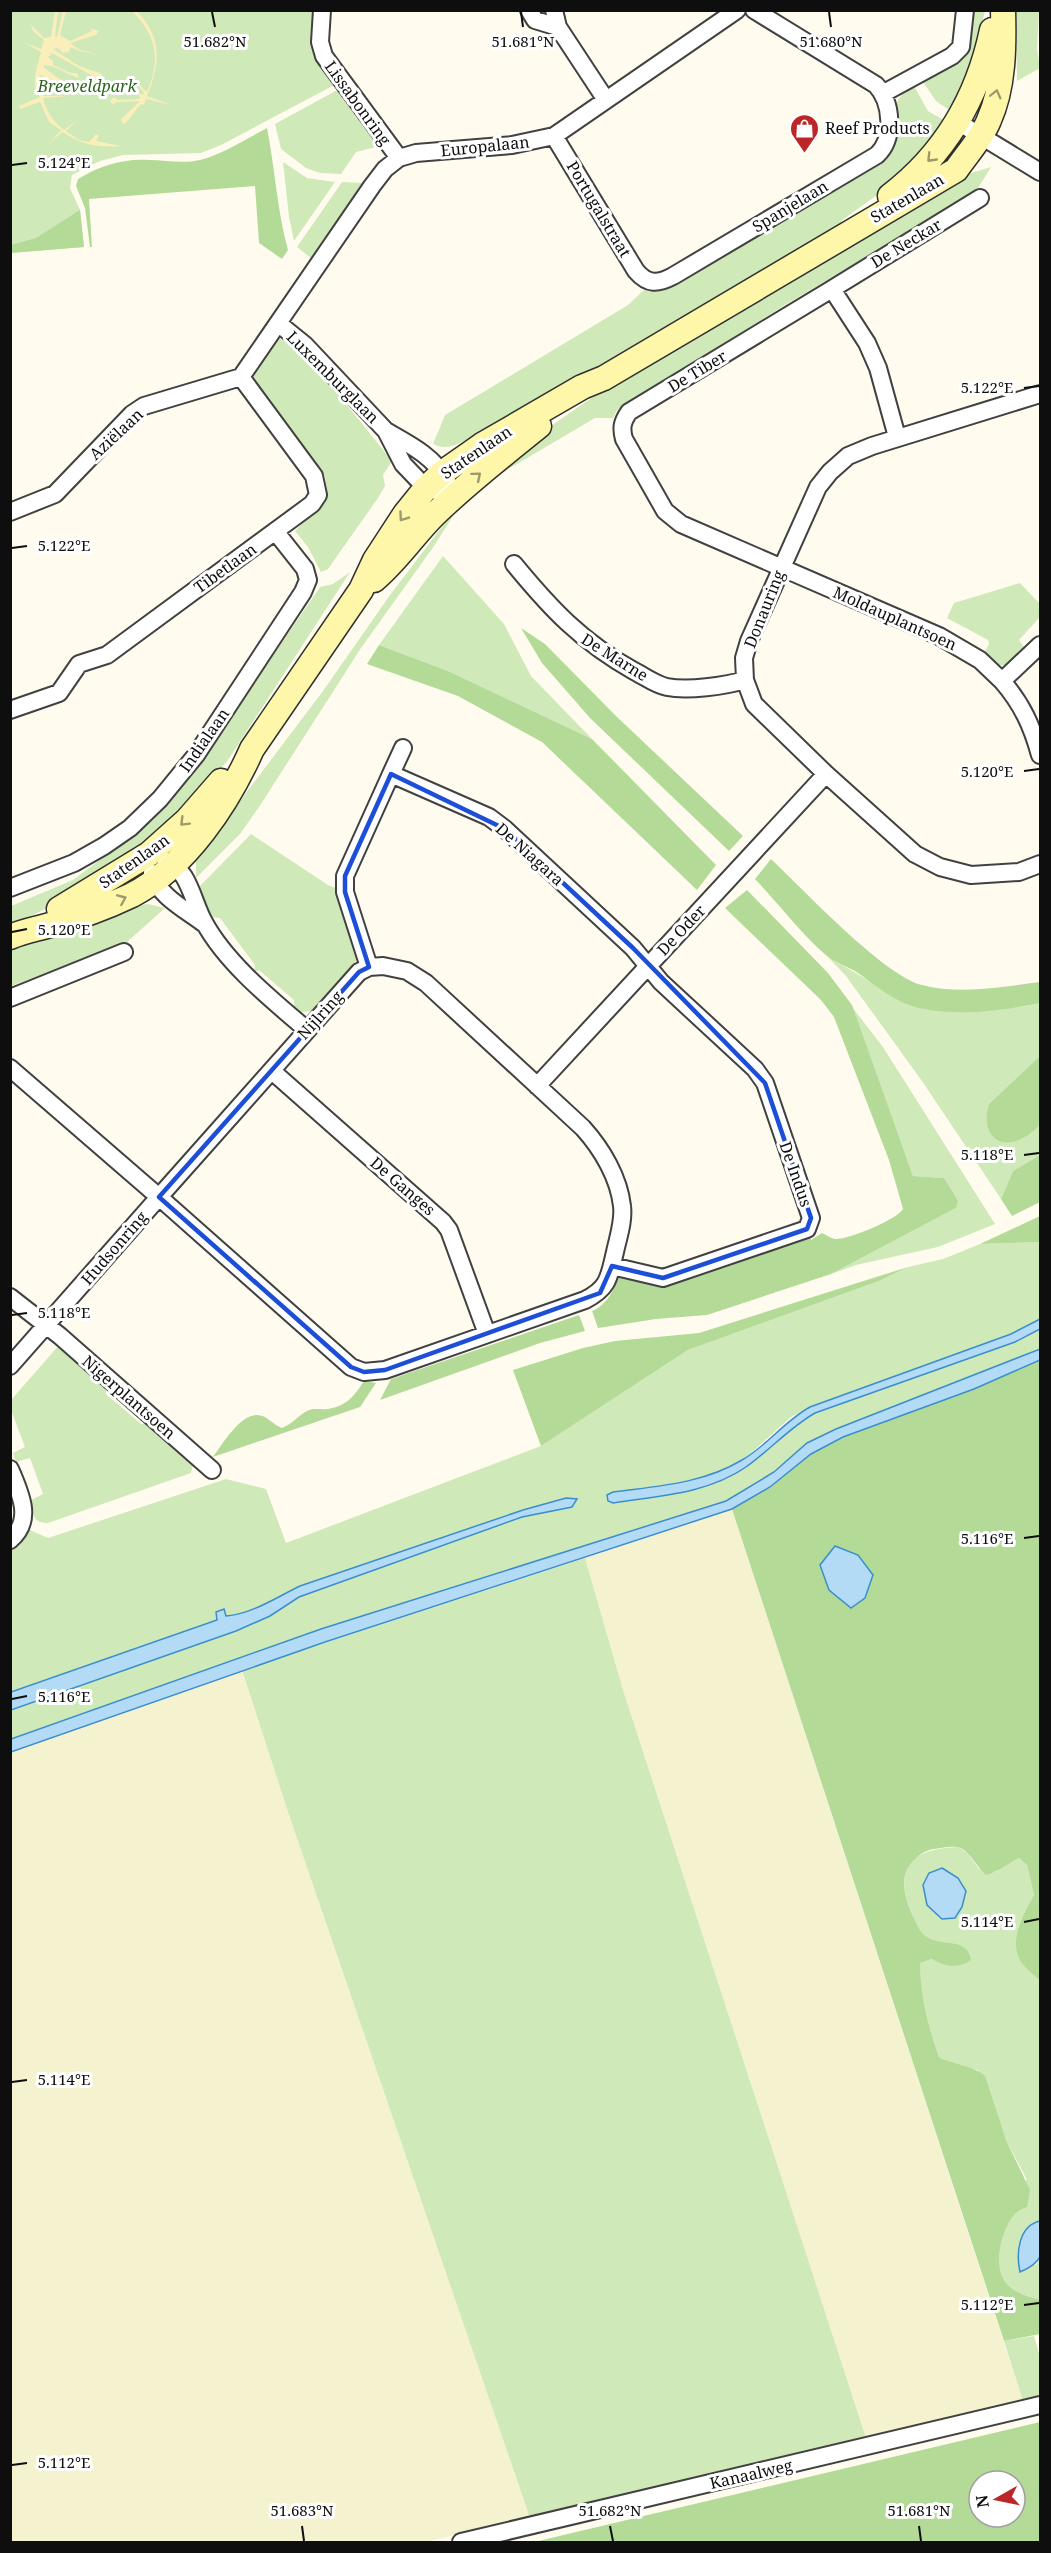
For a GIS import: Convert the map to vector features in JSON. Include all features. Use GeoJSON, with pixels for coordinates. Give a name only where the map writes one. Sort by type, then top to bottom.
{"type":"FeatureCollection","features":[{"type":"Feature","properties":{"kind":"main road","name":"Statenlaan"},"geometry":{"type":"LineString","coordinates":[[835,239],[897,191],[937,153],[972,96],[986,58],[996,10]]}},
{"type":"Feature","properties":{"kind":"main road","name":"Statenlaan"},"geometry":{"type":"LineString","coordinates":[[19,933],[148,854],[188,820],[252,749],[361,591],[375,560],[405,514],[434,480],[500,435],[582,387],[604,378],[835,239],[956,170],[981,136],[990,119],[1000,80],[1004,40],[1003,10]]}},
{"type":"Feature","properties":{"kind":"main road","name":"Statenlaan"},"geometry":{"type":"LineString","coordinates":[[361,591],[386,570],[419,531],[454,496],[542,424],[588,394],[604,378]]}},
{"type":"Feature","properties":{"kind":"main road","name":"Statenlaan"},"geometry":{"type":"LineString","coordinates":[[19,933],[50,925],[119,900],[154,882],[175,864],[199,837],[242,772],[252,749]]}},
{"type":"Feature","properties":{"kind":"street","name":"Lissabonring"},"geometry":{"type":"LineString","coordinates":[[322,10],[320,42],[324,56],[399,158]]}},
{"type":"Feature","properties":{"kind":"street"},"geometry":{"type":"LineString","coordinates":[[529,10],[535,20],[556,19],[606,100]]}},
{"type":"Feature","properties":{"kind":"street","name":"Europalaan"},"geometry":{"type":"LineString","coordinates":[[399,158],[416,153],[512,145],[554,136],[737,10]]}},
{"type":"Feature","properties":{"kind":"street"},"geometry":{"type":"LineString","coordinates":[[754,10],[876,84],[884,93],[952,56],[961,47],[965,10]]}},
{"type":"Feature","properties":{"kind":"street","name":"Spanjelaan"},"geometry":{"type":"LineString","coordinates":[[645,281],[663,282],[877,155],[885,147],[888,135],[888,109],[884,93]]}},
{"type":"Feature","properties":{"kind":"street"},"geometry":{"type":"LineString","coordinates":[[958,122],[1041,172]]}},
{"type":"Feature","properties":{"kind":"street","name":"Portugalstraat"},"geometry":{"type":"LineString","coordinates":[[554,136],[636,272],[645,281]]}},
{"type":"Feature","properties":{"kind":"street"},"geometry":{"type":"LineString","coordinates":[[241,377],[372,186],[385,169],[399,158]]}},
{"type":"Feature","properties":{"kind":"street","name":"De Neckar"},"geometry":{"type":"LineString","coordinates":[[832,290],[980,198]]}},
{"type":"Feature","properties":{"kind":"street"},"geometry":{"type":"LineString","coordinates":[[832,290],[867,343],[878,368],[897,437]]}},
{"type":"Feature","properties":{"kind":"street","name":"De Tiber"},"geometry":{"type":"LineString","coordinates":[[780,568],[681,524],[665,511],[624,439],[623,421],[629,412],[832,290]]}},
{"type":"Feature","properties":{"kind":"street","name":"Luxemburglaan"},"geometry":{"type":"LineString","coordinates":[[279,324],[305,345],[386,431],[418,450],[434,480],[454,496]]}},
{"type":"Feature","properties":{"kind":"street","name":"Aziëlaan"},"geometry":{"type":"LineString","coordinates":[[10,512],[55,494],[132,414],[144,406],[241,377]]}},
{"type":"Feature","properties":{"kind":"street","name":"Tibetlaan"},"geometry":{"type":"LineString","coordinates":[[10,710],[59,693],[79,664],[106,655],[312,504],[318,495],[314,476],[241,377]]}},
{"type":"Feature","properties":{"kind":"street","name":"Donauring"},"geometry":{"type":"LineString","coordinates":[[1041,394],[897,437],[848,456],[830,472],[811,499],[749,641],[744,658],[745,680],[754,704],[826,774],[915,854],[940,867],[971,875],[1019,872],[1041,864]]}},
{"type":"Feature","properties":{"kind":"street","name":"Indialaan"},"geometry":{"type":"LineString","coordinates":[[10,888],[74,863],[130,828],[160,799],[196,755],[303,592],[308,580],[305,569],[275,531]]}},
{"type":"Feature","properties":{"kind":"street","name":"De Marne"},"geometry":{"type":"LineString","coordinates":[[514,564],[549,607],[571,629],[608,656],[647,678],[667,687],[724,686],[745,680]]}},
{"type":"Feature","properties":{"kind":"street","name":"Moldauplantsoen"},"geometry":{"type":"LineString","coordinates":[[780,568],[947,640],[980,660],[1002,681],[1022,707],[1030,722],[1041,755]]}},
{"type":"Feature","properties":{"kind":"street"},"geometry":{"type":"LineString","coordinates":[[1002,681],[1041,645]]}},
{"type":"Feature","properties":{"kind":"street"},"geometry":{"type":"LineString","coordinates":[[159,1197],[351,1367],[364,1372],[385,1370],[600,1293],[608,1281],[622,1220],[622,1206],[608,1165],[597,1143],[426,983],[407,971],[383,966],[369,967],[345,892],[345,876],[403,748]]}},
{"type":"Feature","properties":{"kind":"street","name":"De Niagara"},"geometry":{"type":"LineString","coordinates":[[391,774],[480,813],[497,823],[633,948],[648,966]]}},
{"type":"Feature","properties":{"kind":"street","name":"De Oder"},"geometry":{"type":"LineString","coordinates":[[537,1086],[826,774]]}},
{"type":"Feature","properties":{"kind":"street"},"geometry":{"type":"LineString","coordinates":[[148,854],[175,864],[190,888],[204,923]]}},
{"type":"Feature","properties":{"kind":"street"},"geometry":{"type":"LineString","coordinates":[[148,854],[154,882],[174,902],[204,923],[248,978],[307,1030]]}},
{"type":"Feature","properties":{"kind":"street"},"geometry":{"type":"LineString","coordinates":[[10,998],[124,952]]}},
{"type":"Feature","properties":{"kind":"street","name":"De Indus"},"geometry":{"type":"LineString","coordinates":[[612,1266],[663,1278],[807,1229],[811,1218],[765,1083],[755,1069],[691,1011],[648,966]]}},
{"type":"Feature","properties":{"kind":"street","name":"Nijlring"},"geometry":{"type":"LineString","coordinates":[[159,1197],[359,972],[369,967]]}},
{"type":"Feature","properties":{"kind":"street","name":"Hudsonring"},"geometry":{"type":"LineString","coordinates":[[10,1068],[159,1197],[10,1366]]}},
{"type":"Feature","properties":{"kind":"street","name":"De Ganges"},"geometry":{"type":"LineString","coordinates":[[272,1071],[443,1222],[449,1230],[487,1334]]}},
{"type":"Feature","properties":{"kind":"street","name":"Nigerplantsoen"},"geometry":{"type":"LineString","coordinates":[[10,1297],[212,1470]]}},
{"type":"Feature","properties":{"kind":"street"},"geometry":{"type":"LineString","coordinates":[[10,1469],[22,1498],[24,1511],[19,1531],[10,1540]]}},
{"type":"Feature","properties":{"kind":"street","name":"Kanaalweg"},"geometry":{"type":"LineString","coordinates":[[461,2542],[1041,2405]]}},
{"type":"Feature","properties":{"kind":"highlighted area"},"geometry":{"type":"Polygon","coordinates":[[[391,774],[505,829],[633,948],[765,1083],[811,1218],[807,1229],[663,1278],[612,1266],[600,1293],[385,1370],[364,1372],[351,1367],[159,1197],[359,972],[369,967],[345,892],[345,876],[391,774]]]}},
{"type":"Feature","properties":{"kind":"shaded area"},"geometry":{"type":"Polygon","coordinates":[[[732,1509],[1023,2401],[866,2438],[623,1690],[585,1558],[732,1509]]]}},
{"type":"Feature","properties":{"kind":"shaded area"},"geometry":{"type":"Polygon","coordinates":[[[242,1670],[288,1812],[530,2518],[425,2542],[11,2542],[11,1752],[242,1670]]]}},
{"type":"Feature","properties":{"kind":"green space","name":"Breeveldpark"},"geometry":{"type":"Polygon","coordinates":[[[312,10],[338,83],[221,145],[201,153],[123,155],[100,161],[72,175],[70,188],[80,210],[84,247],[11,253],[11,11],[312,10]]]}},
{"type":"Feature","properties":{"kind":"green space"},"geometry":{"type":"Polygon","coordinates":[[[969,11],[985,11],[976,52],[952,112],[936,101],[921,79],[954,60],[969,11]]]}},
{"type":"Feature","properties":{"kind":"green space"},"geometry":{"type":"Polygon","coordinates":[[[1016,11],[1039,11],[1037,49],[1040,68],[1017,81],[1016,11]]]}},
{"type":"Feature","properties":{"kind":"green space"},"geometry":{"type":"Polygon","coordinates":[[[914,86],[928,111],[947,122],[896,181],[841,221],[842,224],[484,435],[481,431],[452,446],[433,444],[445,415],[628,305],[644,290],[664,289],[883,159],[890,150],[893,140],[897,102],[903,93],[914,86]]]}},
{"type":"Feature","properties":{"kind":"green space"},"geometry":{"type":"Polygon","coordinates":[[[341,88],[342,98],[367,132],[375,134],[384,145],[356,152],[341,174],[320,173],[306,168],[281,149],[275,124],[341,88]]]}},
{"type":"Feature","properties":{"kind":"green space"},"geometry":{"type":"Polygon","coordinates":[[[267,128],[281,220],[288,250],[282,259],[259,243],[255,186],[89,199],[92,247],[90,247],[85,208],[76,186],[78,179],[94,170],[121,162],[200,160],[226,150],[267,128]]]}},
{"type":"Feature","properties":{"kind":"green space"},"geometry":{"type":"Polygon","coordinates":[[[283,162],[307,178],[335,182],[294,241],[289,217],[283,162]]]}},
{"type":"Feature","properties":{"kind":"green space"},"geometry":{"type":"Polygon","coordinates":[[[991,167],[975,193],[788,303],[617,410],[613,418],[595,418],[495,477],[548,428],[616,381],[921,200],[971,173],[991,167]]]}},
{"type":"Feature","properties":{"kind":"green space"},"geometry":{"type":"Polygon","coordinates":[[[342,182],[362,183],[312,259],[297,247],[342,182]]]}},
{"type":"Feature","properties":{"kind":"green space"},"geometry":{"type":"Polygon","coordinates":[[[80,210],[84,247],[11,253],[11,245],[36,238],[80,210]]]}},
{"type":"Feature","properties":{"kind":"green space"},"geometry":{"type":"Polygon","coordinates":[[[279,338],[324,378],[392,461],[383,475],[385,486],[378,498],[328,569],[321,572],[308,547],[295,531],[322,503],[327,492],[325,476],[250,377],[279,338]]]}},
{"type":"Feature","properties":{"kind":"green space"},"geometry":{"type":"Polygon","coordinates":[[[454,511],[434,546],[361,648],[240,834],[196,878],[196,859],[323,691],[390,595],[454,511]]]}},
{"type":"Feature","properties":{"kind":"green space"},"geometry":{"type":"Polygon","coordinates":[[[443,556],[504,624],[531,676],[592,739],[448,671],[379,645],[443,556]]]}},
{"type":"Feature","properties":{"kind":"green space"},"geometry":{"type":"Polygon","coordinates":[[[350,572],[228,760],[185,810],[87,888],[11,926],[11,906],[73,880],[152,821],[198,765],[320,587],[333,584],[350,572]]]}},
{"type":"Feature","properties":{"kind":"green space"},"geometry":{"type":"Polygon","coordinates":[[[1020,583],[1040,604],[1040,617],[1019,640],[1026,650],[1009,665],[999,665],[984,653],[989,644],[988,640],[947,618],[954,603],[1020,583]]]}},
{"type":"Feature","properties":{"kind":"green space"},"geometry":{"type":"Polygon","coordinates":[[[521,628],[545,644],[616,716],[743,836],[729,851],[590,718],[542,663],[521,628]]]}},
{"type":"Feature","properties":{"kind":"green space"},"geometry":{"type":"Polygon","coordinates":[[[379,645],[448,671],[592,739],[716,865],[697,890],[542,742],[458,696],[367,664],[379,645]]]}},
{"type":"Feature","properties":{"kind":"green space"},"geometry":{"type":"Polygon","coordinates":[[[251,834],[328,885],[338,889],[357,960],[312,1011],[302,1012],[294,1009],[294,1000],[259,970],[254,972],[255,965],[220,918],[212,917],[198,888],[251,834]]]}},
{"type":"Feature","properties":{"kind":"green space"},"geometry":{"type":"Polygon","coordinates":[[[771,859],[844,930],[887,966],[906,978],[936,988],[966,990],[1040,982],[1040,1003],[992,1011],[957,1012],[923,1009],[894,998],[855,971],[827,956],[799,929],[755,879],[771,859]]]}},
{"type":"Feature","properties":{"kind":"green space"},"geometry":{"type":"Polygon","coordinates":[[[747,890],[828,973],[852,1005],[913,1176],[944,1178],[958,1201],[956,1208],[831,1274],[707,1315],[656,1319],[598,1328],[592,1311],[610,1296],[619,1274],[659,1285],[808,1232],[811,1240],[822,1233],[835,1239],[861,1233],[892,1218],[903,1209],[889,1160],[834,1017],[821,1000],[725,908],[747,890]]]}},
{"type":"Feature","properties":{"kind":"green space"},"geometry":{"type":"Polygon","coordinates":[[[148,904],[165,908],[126,943],[11,986],[11,950],[132,906],[148,904]]]}},
{"type":"Feature","properties":{"kind":"green space"},"geometry":{"type":"Polygon","coordinates":[[[827,956],[910,1005],[930,1010],[958,1011],[1022,1007],[1040,1003],[1040,1056],[990,1103],[1031,1133],[1040,1125],[1040,1155],[1013,1171],[1001,1199],[922,1081],[846,976],[827,956]]]}},
{"type":"Feature","properties":{"kind":"green space"},"geometry":{"type":"Polygon","coordinates":[[[852,1007],[883,1047],[995,1224],[938,1247],[856,1265],[831,1274],[956,1208],[944,1178],[913,1176],[852,1007]]]}},
{"type":"Feature","properties":{"kind":"green space"},"geometry":{"type":"Polygon","coordinates":[[[1040,1056],[1040,1125],[1016,1141],[997,1140],[992,1136],[987,1124],[990,1103],[1040,1056]]]}},
{"type":"Feature","properties":{"kind":"green space"},"geometry":{"type":"Polygon","coordinates":[[[1040,1155],[1040,1202],[1012,1216],[1001,1199],[1013,1171],[1040,1155]]]}},
{"type":"Feature","properties":{"kind":"green space"},"geometry":{"type":"Polygon","coordinates":[[[1040,1216],[1040,1242],[980,1244],[1040,1216]]]}},
{"type":"Feature","properties":{"kind":"green space"},"geometry":{"type":"Polygon","coordinates":[[[1040,1242],[1040,1319],[1011,1334],[810,1407],[791,1417],[743,1460],[705,1477],[613,1503],[685,1492],[715,1483],[769,1449],[799,1423],[815,1413],[1015,1342],[1040,1329],[1040,1349],[836,1429],[807,1443],[774,1472],[726,1501],[235,1660],[11,1739],[11,1710],[236,1631],[269,1616],[299,1597],[522,1517],[572,1507],[566,1498],[523,1510],[300,1586],[245,1612],[226,1616],[224,1609],[217,1612],[218,1620],[11,1692],[10,1549],[25,1531],[30,1530],[48,1538],[226,1479],[266,1489],[286,1543],[541,1446],[688,1350],[879,1281],[908,1267],[943,1259],[980,1244],[1040,1242]]]}},
{"type":"Feature","properties":{"kind":"green space"},"geometry":{"type":"Polygon","coordinates":[[[908,1267],[879,1281],[688,1350],[541,1446],[513,1370],[583,1348],[615,1341],[699,1333],[908,1267]]]}},
{"type":"Feature","properties":{"kind":"green space"},"geometry":{"type":"Polygon","coordinates":[[[579,1315],[585,1331],[540,1343],[380,1400],[391,1379],[579,1315]]]}},
{"type":"Feature","properties":{"kind":"green space"},"geometry":{"type":"Polygon","coordinates":[[[60,1344],[106,1385],[106,1394],[141,1424],[149,1423],[188,1456],[193,1465],[191,1473],[48,1523],[36,1519],[31,1500],[43,1494],[30,1458],[16,1462],[13,1453],[25,1447],[11,1410],[11,1400],[60,1344]]]}},
{"type":"Feature","properties":{"kind":"green space"},"geometry":{"type":"Polygon","coordinates":[[[1040,1360],[1040,1981],[1023,1964],[1017,1952],[1018,1930],[1034,1895],[1027,1865],[1019,1858],[986,1875],[961,1848],[931,1850],[918,1856],[908,1867],[904,1884],[911,1911],[924,1935],[963,1947],[971,1960],[957,1966],[942,1964],[932,1959],[920,1963],[925,2010],[939,2057],[985,2076],[1006,2140],[1030,2190],[1027,2207],[1015,2214],[1006,2229],[999,2259],[1002,2277],[1007,2284],[1018,2292],[1040,2300],[1040,2334],[1004,2341],[732,1509],[770,1487],[811,1454],[843,1437],[974,1389],[1040,1360]]]}},
{"type":"Feature","properties":{"kind":"green space"},"geometry":{"type":"Polygon","coordinates":[[[364,1381],[376,1383],[360,1407],[213,1457],[244,1419],[257,1415],[282,1428],[308,1410],[335,1408],[345,1403],[364,1381]]]}},
{"type":"Feature","properties":{"kind":"green space"},"geometry":{"type":"Polygon","coordinates":[[[585,1558],[623,1690],[866,2438],[530,2518],[288,1812],[242,1670],[585,1558]]]}},
{"type":"Feature","properties":{"kind":"green space"},"geometry":{"type":"Polygon","coordinates":[[[959,1847],[968,1854],[979,1869],[995,1872],[1019,1858],[1027,1865],[1034,1895],[1021,1920],[1016,1940],[1022,1959],[1040,1981],[1040,2221],[1035,2222],[1035,2266],[1040,2259],[1040,2300],[1014,2290],[1002,2277],[1000,2268],[1000,2249],[1006,2229],[1015,2214],[1027,2207],[1026,2178],[1006,2140],[978,2070],[950,2063],[939,2057],[923,1999],[919,1963],[933,1959],[955,1944],[935,1941],[920,1931],[913,1918],[906,1895],[904,1882],[906,1871],[911,1862],[930,1851],[959,1847]]]}},
{"type":"Feature","properties":{"kind":"green space"},"geometry":{"type":"Polygon","coordinates":[[[1034,2336],[1040,2357],[1040,2396],[1023,2401],[1004,2341],[1034,2336]]]}},
{"type":"Feature","properties":{"kind":"green space"},"geometry":{"type":"Polygon","coordinates":[[[1040,2422],[1040,2542],[534,2542],[1040,2422]]]}},
{"type":"Feature","properties":{"kind":"sand"},"geometry":{"type":"Polygon","coordinates":[[[55,11],[58,11],[55,36],[57,37],[63,11],[66,11],[60,35],[70,41],[92,31],[90,28],[99,31],[96,35],[70,43],[80,50],[101,55],[79,51],[71,47],[69,52],[63,53],[58,48],[53,49],[79,66],[102,74],[100,80],[52,53],[48,57],[53,61],[53,65],[71,73],[77,73],[79,78],[44,65],[44,68],[64,82],[72,82],[76,85],[77,92],[41,75],[38,78],[38,89],[44,96],[68,96],[43,98],[48,112],[64,130],[78,119],[66,131],[79,140],[89,142],[96,134],[99,136],[96,141],[121,146],[90,145],[77,140],[62,132],[48,145],[61,130],[49,122],[40,102],[20,109],[19,106],[40,97],[35,81],[41,52],[23,42],[41,49],[44,40],[34,32],[29,23],[44,38],[51,37],[55,11]]]}},
{"type":"Feature","properties":{"kind":"sand"},"geometry":{"type":"Polygon","coordinates":[[[132,11],[136,11],[145,21],[155,41],[156,62],[155,73],[147,96],[171,105],[146,99],[144,105],[141,104],[125,124],[121,119],[140,101],[116,102],[113,105],[110,101],[114,97],[119,100],[139,99],[140,96],[122,83],[124,82],[142,95],[144,93],[134,80],[147,92],[155,59],[147,30],[132,11]]]}},
{"type":"Feature","properties":{"kind":"water"},"geometry":{"type":"Polygon","coordinates":[[[1040,1319],[1040,1329],[1015,1342],[815,1413],[746,1467],[715,1483],[664,1496],[613,1503],[608,1501],[607,1495],[613,1492],[679,1483],[727,1468],[751,1454],[810,1407],[1011,1334],[1040,1319]]]}},
{"type":"Feature","properties":{"kind":"water"},"geometry":{"type":"Polygon","coordinates":[[[1040,1349],[1040,1360],[974,1389],[843,1437],[811,1454],[770,1487],[732,1509],[325,1642],[11,1752],[11,1739],[321,1629],[726,1501],[774,1472],[807,1443],[836,1429],[1040,1349]]]}},
{"type":"Feature","properties":{"kind":"water"},"geometry":{"type":"Polygon","coordinates":[[[566,1498],[577,1499],[572,1507],[522,1517],[299,1597],[270,1616],[236,1631],[11,1710],[11,1692],[217,1620],[216,1612],[224,1609],[226,1616],[236,1615],[300,1586],[523,1510],[566,1498]]]}},
{"type":"Feature","properties":{"kind":"water"},"geometry":{"type":"Polygon","coordinates":[[[835,1546],[858,1555],[873,1575],[865,1598],[851,1608],[829,1590],[820,1565],[835,1546]]]}},
{"type":"Feature","properties":{"kind":"water"},"geometry":{"type":"Polygon","coordinates":[[[942,1868],[958,1878],[966,1891],[962,1907],[955,1918],[942,1919],[927,1905],[923,1885],[929,1873],[942,1868]]]}},
{"type":"Feature","properties":{"kind":"water"},"geometry":{"type":"Polygon","coordinates":[[[1040,2221],[1042,2246],[1039,2258],[1036,2263],[1020,2272],[1018,2257],[1020,2242],[1027,2229],[1040,2221]]]}},
{"type":"Feature","properties":{"kind":"place","name":"Reef Products"},"geometry":{"type":"Point","coordinates":[804,154]}}]}
